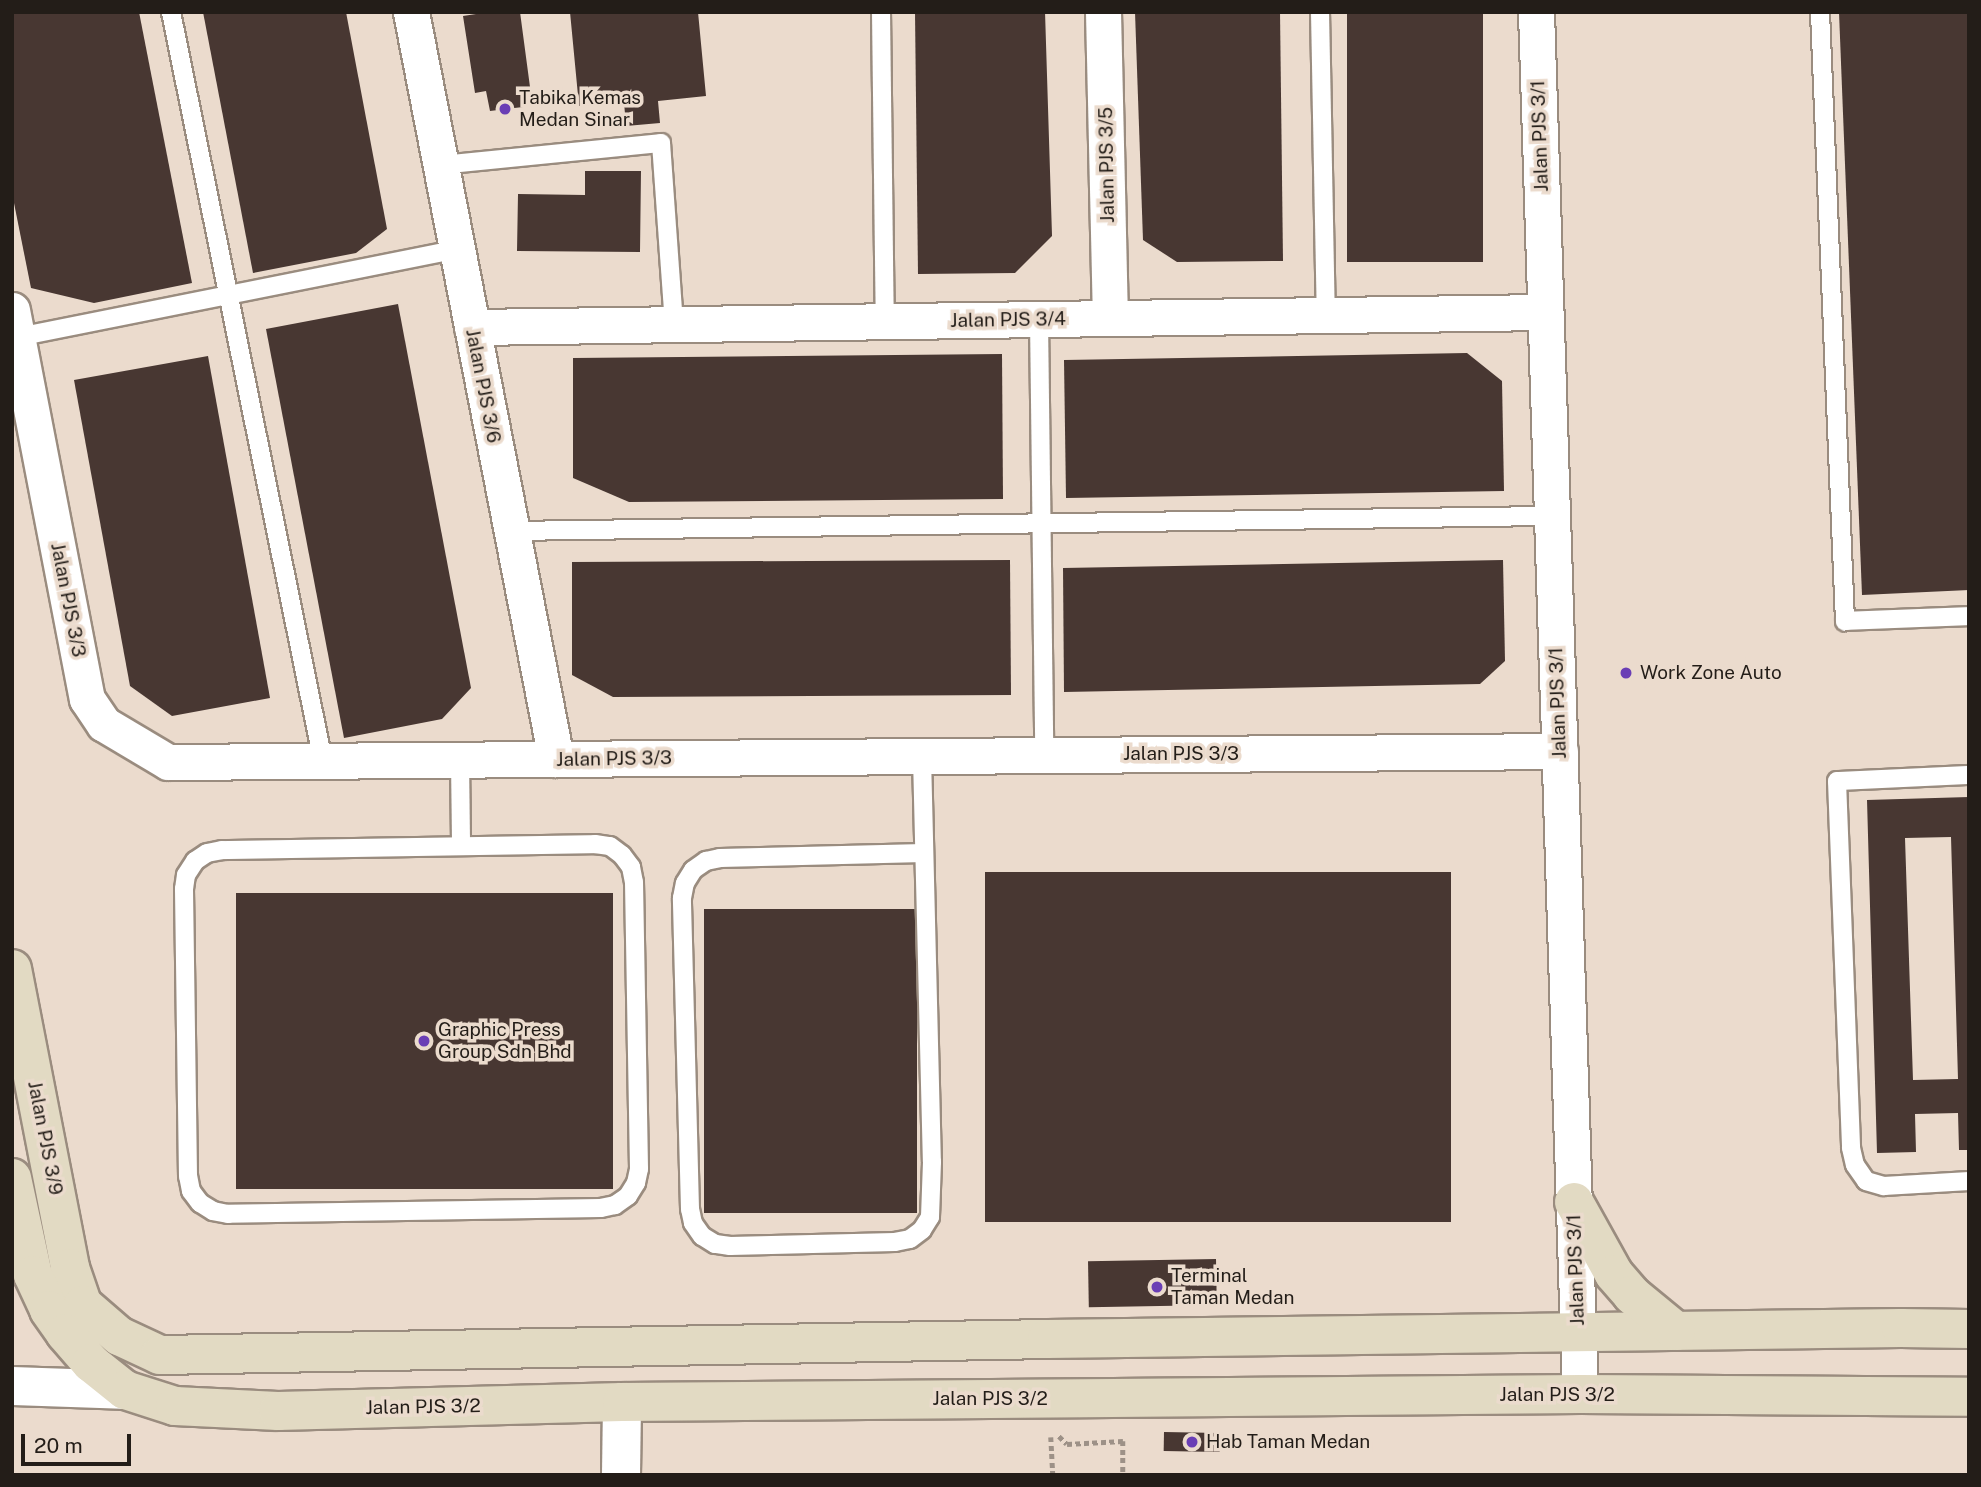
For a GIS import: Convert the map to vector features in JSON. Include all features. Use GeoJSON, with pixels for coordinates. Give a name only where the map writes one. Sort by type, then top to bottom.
{"type":"FeatureCollection","features":[{"type":"Feature","properties":{"kind":"main road","name":"Jalan PJS 3/9"},"geometry":{"type":"LineString","coordinates":[[12,968],[69,1268],[66,1308]]}},
{"type":"Feature","properties":{"kind":"main road","name":"Jalan PJS 3/9"},"geometry":{"type":"LineString","coordinates":[[12,1178],[19,1264],[66,1308]]}},
{"type":"Feature","properties":{"kind":"main road"},"geometry":{"type":"LineString","coordinates":[[1574,1202],[1614,1274],[1632,1295],[1676,1331]]}},
{"type":"Feature","properties":{"kind":"main road"},"geometry":{"type":"LineString","coordinates":[[66,1308],[160,1355],[1578,1332],[1969,1329]]}},
{"type":"Feature","properties":{"kind":"main road","name":"Jalan PJS 3/2"},"geometry":{"type":"LineString","coordinates":[[66,1308],[91,1363],[125,1390],[175,1406],[278,1411],[622,1402],[1580,1394],[1969,1397]]}},
{"type":"Feature","properties":{"kind":"street","name":"Jalan PJS 3/6"},"geometry":{"type":"LineString","coordinates":[[411,12],[556,759]]}},
{"type":"Feature","properties":{"kind":"street","name":"Jalan PJS 3/5"},"geometry":{"type":"LineString","coordinates":[[1103,12],[1110,318]]}},
{"type":"Feature","properties":{"kind":"street","name":"Jalan PJS 3/1"},"geometry":{"type":"LineString","coordinates":[[1536,12],[1580,1394]]}},
{"type":"Feature","properties":{"kind":"street","name":"Jalan PJS 3/4"},"geometry":{"type":"LineString","coordinates":[[472,327],[1544,312]]}},
{"type":"Feature","properties":{"kind":"street","name":"Jalan PJS 3/3"},"geometry":{"type":"LineString","coordinates":[[15,323],[87,699],[104,724],[168,762],[1560,751]]}},
{"type":"Feature","properties":{"kind":"street"},"geometry":{"type":"LineString","coordinates":[[12,1386],[125,1390]]}},
{"type":"Feature","properties":{"kind":"street"},"geometry":{"type":"LineString","coordinates":[[621,1475],[622,1402]]}},
{"type":"Feature","properties":{"kind":"lane"},"geometry":{"type":"LineString","coordinates":[[171,12],[323,761]]}},
{"type":"Feature","properties":{"kind":"lane"},"geometry":{"type":"LineString","coordinates":[[881,12],[885,321]]}},
{"type":"Feature","properties":{"kind":"lane"},"geometry":{"type":"LineString","coordinates":[[1320,12],[1326,315]]}},
{"type":"Feature","properties":{"kind":"lane"},"geometry":{"type":"LineString","coordinates":[[1820,12],[1845,621],[1969,616]]}},
{"type":"Feature","properties":{"kind":"lane"},"geometry":{"type":"LineString","coordinates":[[441,165],[661,143],[674,324]]}},
{"type":"Feature","properties":{"kind":"lane"},"geometry":{"type":"LineString","coordinates":[[15,323],[228,294],[457,249]]}},
{"type":"Feature","properties":{"kind":"lane"},"geometry":{"type":"LineString","coordinates":[[1039,319],[1044,755]]}},
{"type":"Feature","properties":{"kind":"lane"},"geometry":{"type":"LineString","coordinates":[[511,531],[1552,516]]}},
{"type":"Feature","properties":{"kind":"lane"},"geometry":{"type":"LineString","coordinates":[[922,757],[932,1162],[930,1217],[922,1230],[910,1239],[895,1242],[730,1246],[715,1244],[702,1236],[693,1223],[690,1209],[682,898],[685,883],[693,870],[706,861],[720,858],[924,853]]}},
{"type":"Feature","properties":{"kind":"lane"},"geometry":{"type":"LineString","coordinates":[[460,760],[461,846]]}},
{"type":"Feature","properties":{"kind":"lane"},"geometry":{"type":"LineString","coordinates":[[1969,775],[1837,781],[1851,1148],[1855,1164],[1866,1181],[1884,1186],[1969,1181]]}},
{"type":"Feature","properties":{"kind":"lane"},"geometry":{"type":"LineString","coordinates":[[594,844],[610,846],[622,855],[631,867],[639,1169],[636,1184],[628,1196],[615,1205],[601,1208],[228,1214],[212,1211],[200,1203],[191,1191],[188,1176],[184,889],[186,875],[195,861],[207,853],[222,850],[461,846],[594,844]]}},
{"type":"Feature","properties":{"kind":"path"},"geometry":{"type":"LineString","coordinates":[[1053,1475],[1051,1428],[1067,1444],[1123,1441],[1123,1475]]}},
{"type":"Feature","properties":{"kind":"building"},"geometry":{"type":"Polygon","coordinates":[[[12,12],[139,12],[192,283],[94,303],[31,288],[12,193],[12,12]]]}},
{"type":"Feature","properties":{"kind":"building"},"geometry":{"type":"Polygon","coordinates":[[[203,12],[346,12],[387,229],[356,253],[253,273],[203,12]]]}},
{"type":"Feature","properties":{"kind":"building"},"geometry":{"type":"Polygon","coordinates":[[[489,12],[520,12],[530,87],[520,88],[523,107],[490,111],[486,91],[475,93],[463,16],[489,12]]]}},
{"type":"Feature","properties":{"kind":"building"},"geometry":{"type":"Polygon","coordinates":[[[570,12],[698,12],[706,96],[658,101],[660,123],[626,126],[624,102],[579,106],[570,12]]]}},
{"type":"Feature","properties":{"kind":"building"},"geometry":{"type":"Polygon","coordinates":[[[915,12],[1045,12],[1052,236],[1015,273],[918,274],[915,12]]]}},
{"type":"Feature","properties":{"kind":"building"},"geometry":{"type":"Polygon","coordinates":[[[1135,12],[1280,12],[1283,261],[1177,262],[1143,240],[1135,12]]]}},
{"type":"Feature","properties":{"kind":"building"},"geometry":{"type":"Polygon","coordinates":[[[1347,12],[1483,12],[1483,262],[1347,262],[1347,12]]]}},
{"type":"Feature","properties":{"kind":"building"},"geometry":{"type":"Polygon","coordinates":[[[1839,12],[1969,12],[1969,590],[1862,595],[1839,12]]]}},
{"type":"Feature","properties":{"kind":"building"},"geometry":{"type":"Polygon","coordinates":[[[585,171],[641,171],[640,252],[517,251],[518,194],[585,195],[585,171]]]}},
{"type":"Feature","properties":{"kind":"building"},"geometry":{"type":"Polygon","coordinates":[[[398,304],[471,688],[442,719],[344,738],[266,329],[398,304]]]}},
{"type":"Feature","properties":{"kind":"building"},"geometry":{"type":"Polygon","coordinates":[[[1467,353],[1502,381],[1504,491],[1066,498],[1064,360],[1467,353]]]}},
{"type":"Feature","properties":{"kind":"building"},"geometry":{"type":"Polygon","coordinates":[[[1002,354],[1003,499],[629,502],[573,478],[573,358],[1002,354]]]}},
{"type":"Feature","properties":{"kind":"building"},"geometry":{"type":"Polygon","coordinates":[[[208,356],[270,698],[172,716],[130,686],[74,380],[208,356]]]}},
{"type":"Feature","properties":{"kind":"building"},"geometry":{"type":"Polygon","coordinates":[[[1010,560],[1011,695],[613,697],[572,675],[572,562],[1010,560]]]}},
{"type":"Feature","properties":{"kind":"building"},"geometry":{"type":"Polygon","coordinates":[[[1503,560],[1505,661],[1480,684],[1064,692],[1063,568],[1503,560]]]}},
{"type":"Feature","properties":{"kind":"building"},"geometry":{"type":"Polygon","coordinates":[[[1969,797],[1969,1150],[1959,1150],[1958,1113],[1915,1114],[1916,1152],[1877,1153],[1867,800],[1969,797]],[[1951,837],[1905,838],[1913,1080],[1958,1079],[1951,837]]]}},
{"type":"Feature","properties":{"kind":"building"},"geometry":{"type":"Polygon","coordinates":[[[985,872],[1451,872],[1451,1222],[985,1222],[985,872]]]}},
{"type":"Feature","properties":{"kind":"building","name":"Graphic Press Group Sdn Bhd"},"geometry":{"type":"Polygon","coordinates":[[[236,893],[613,893],[613,1189],[236,1189],[236,893]]]}},
{"type":"Feature","properties":{"kind":"building"},"geometry":{"type":"Polygon","coordinates":[[[704,909],[917,909],[917,1213],[704,1213],[704,909]]]}},
{"type":"Feature","properties":{"kind":"building"},"geometry":{"type":"Polygon","coordinates":[[[1216,1259],[1217,1305],[1089,1307],[1088,1261],[1216,1259]]]}},
{"type":"Feature","properties":{"kind":"building"},"geometry":{"type":"Polygon","coordinates":[[[1164,1432],[1220,1433],[1220,1452],[1164,1451],[1164,1432]]]}},
{"type":"Feature","properties":{"kind":"place","name":"Tabika Kemas Medan Sinar"},"geometry":{"type":"Point","coordinates":[505,109]}},
{"type":"Feature","properties":{"kind":"place","name":"Work Zone Auto"},"geometry":{"type":"Point","coordinates":[1626,673]}},
{"type":"Feature","properties":{"kind":"place","name":"Graphic Press Group Sdn Bhd"},"geometry":{"type":"Point","coordinates":[424,1041]}},
{"type":"Feature","properties":{"kind":"place","name":"Terminal Taman Medan"},"geometry":{"type":"Point","coordinates":[1157,1287]}},
{"type":"Feature","properties":{"kind":"place","name":"Hab Taman Medan"},"geometry":{"type":"Point","coordinates":[1192,1442]}}]}
